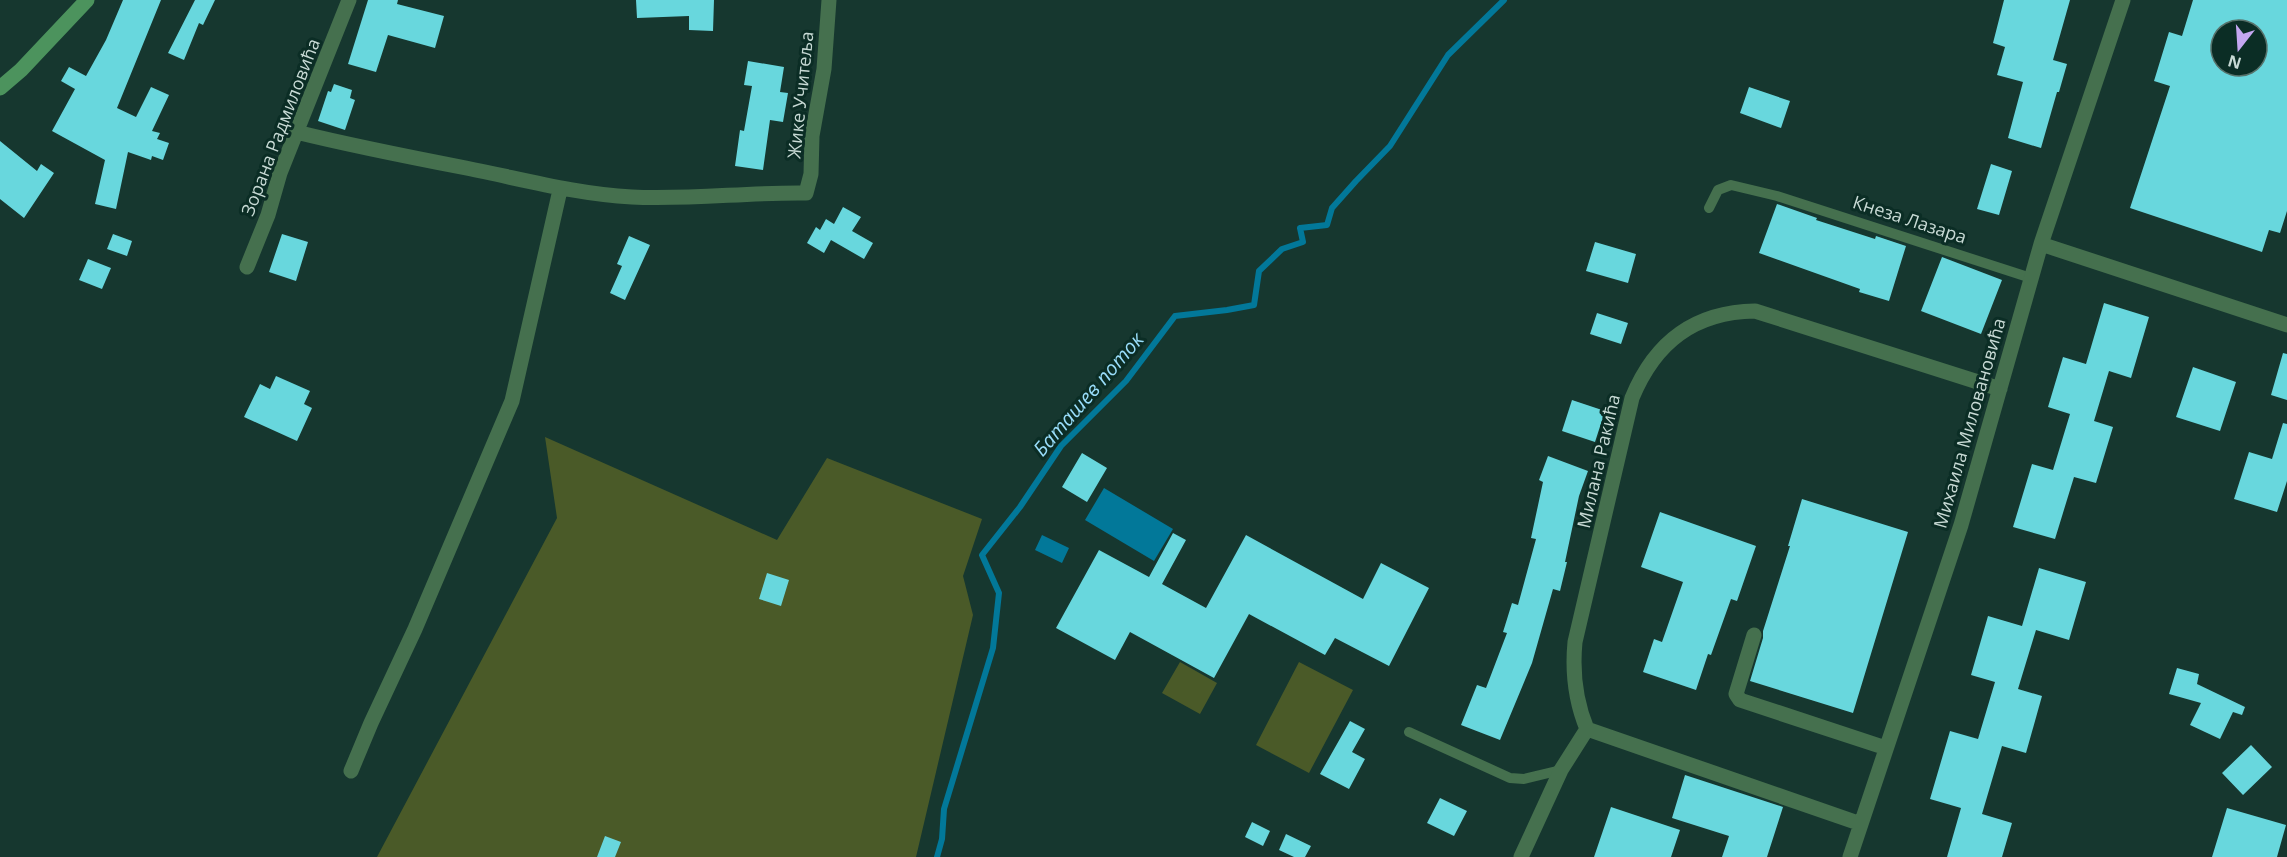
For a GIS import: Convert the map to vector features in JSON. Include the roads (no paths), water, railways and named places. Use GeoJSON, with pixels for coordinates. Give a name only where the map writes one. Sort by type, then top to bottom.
{"type":"FeatureCollection","features":[{"type":"Feature","properties":{"kind":"street"},"geometry":{"type":"LineString","coordinates":[[0,88],[21,70],[87,0]]}},
{"type":"Feature","properties":{"kind":"street","name":"Зорана Радмиловића"},"geometry":{"type":"LineString","coordinates":[[247,267],[268,215],[280,173],[349,0]]}},
{"type":"Feature","properties":{"kind":"street","name":"Жике Учитеља"},"geometry":{"type":"LineString","coordinates":[[560,190],[633,197],[759,192],[806,193],[811,174],[812,136],[824,69],[829,0]]}},
{"type":"Feature","properties":{"kind":"street","name":"Михаила Миловановића"},"geometry":{"type":"LineString","coordinates":[[1850,857],[1960,525],[2041,244],[2123,0]]}},
{"type":"Feature","properties":{"kind":"street"},"geometry":{"type":"LineString","coordinates":[[296,132],[560,190],[512,401],[433,589],[351,771]]}},
{"type":"Feature","properties":{"kind":"street"},"geometry":{"type":"LineString","coordinates":[[2041,244],[2287,325]]}},
{"type":"Feature","properties":{"kind":"street","name":"Милана Ракића"},"geometry":{"type":"LineString","coordinates":[[1587,729],[1580,713],[1574,680],[1575,642],[1632,398],[1650,363],[1674,338],[1686,329],[1712,317],[1734,312],[1755,311],[2000,389]]}},
{"type":"Feature","properties":{"kind":"street"},"geometry":{"type":"LineString","coordinates":[[1754,635],[1736,694],[1740,700],[1887,748]]}},
{"type":"Feature","properties":{"kind":"street"},"geometry":{"type":"LineString","coordinates":[[1521,857],[1561,770],[1587,729],[1862,824]]}},
{"type":"Feature","properties":{"kind":"lane","name":"Кнеза Лазара"},"geometry":{"type":"LineString","coordinates":[[1709,208],[1714,194],[1726,185],[1777,196],[2031,278]]}},
{"type":"Feature","properties":{"kind":"lane"},"geometry":{"type":"LineString","coordinates":[[1408,732],[1510,778],[1524,779],[1561,770]]}},
{"type":"Feature","properties":{"kind":"water"},"geometry":{"type":"Polygon","coordinates":[[[1104,488],[1173,529],[1154,561],[1085,520],[1104,488]]]}},
{"type":"Feature","properties":{"kind":"water"},"geometry":{"type":"Polygon","coordinates":[[[1042,535],[1069,548],[1062,563],[1035,550],[1042,535]]]}},
{"type":"Feature","properties":{"kind":"waterway","name":"Баташев поток"},"geometry":{"type":"LineString","coordinates":[[937,857],[942,839],[944,809],[993,648],[999,593],[982,555],[1020,507],[1061,446],[1126,381],[1175,316],[1254,305],[1259,271],[1282,249],[1303,242],[1300,228],[1327,225],[1332,208],[1390,146],[1448,55],[1504,0]]}}]}
